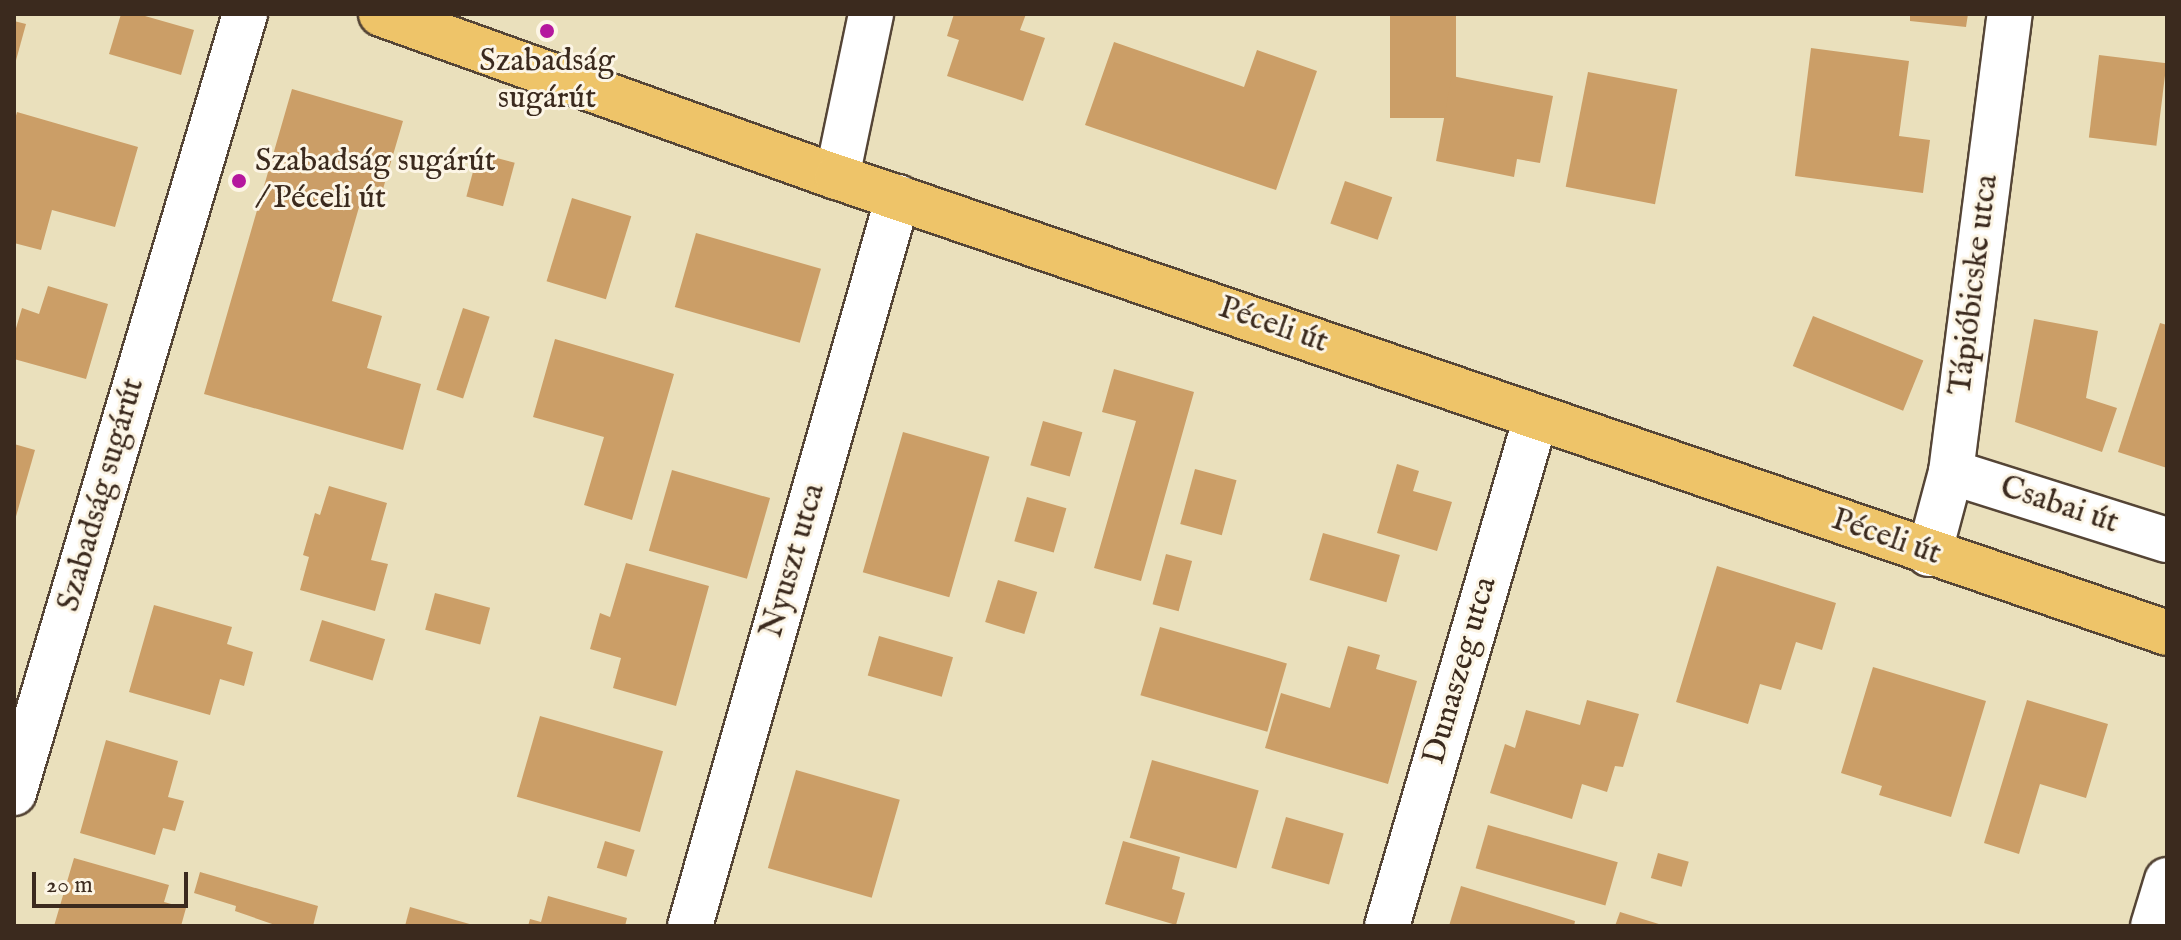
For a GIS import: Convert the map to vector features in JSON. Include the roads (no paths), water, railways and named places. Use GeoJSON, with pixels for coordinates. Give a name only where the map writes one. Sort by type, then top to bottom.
{"type":"FeatureCollection","features":[{"type":"Feature","properties":{"kind":"main road","name":"Péceli út"},"geometry":{"type":"LineString","coordinates":[[381,14],[837,177],[1929,554],[2167,633]]}},
{"type":"Feature","properties":{"kind":"street","name":"Szabadság sugárút"},"geometry":{"type":"LineString","coordinates":[[14,793],[245,14]]}},
{"type":"Feature","properties":{"kind":"street"},"geometry":{"type":"LineString","coordinates":[[837,177],[871,14]]}},
{"type":"Feature","properties":{"kind":"street","name":"Tápióbicske utca"},"geometry":{"type":"LineString","coordinates":[[1929,554],[1951,472],[2010,14]]}},
{"type":"Feature","properties":{"kind":"street","name":"Nyuszt utca"},"geometry":{"type":"LineString","coordinates":[[690,926],[898,197]]}},
{"type":"Feature","properties":{"kind":"street","name":"Dunaszeg utca"},"geometry":{"type":"LineString","coordinates":[[1387,926],[1536,417]]}},
{"type":"Feature","properties":{"kind":"street","name":"Csabai út"},"geometry":{"type":"LineString","coordinates":[[1951,472],[2167,540]]}},
{"type":"Feature","properties":{"kind":"street"},"geometry":{"type":"LineString","coordinates":[[2153,926],[2167,880]]}},
{"type":"Feature","properties":{"kind":"place","name":"Szabadság sugárút"},"geometry":{"type":"Point","coordinates":[547,31]}},
{"type":"Feature","properties":{"kind":"place","name":"Szabadság sugárút / Péceli út"},"geometry":{"type":"Point","coordinates":[239,181]}}]}
